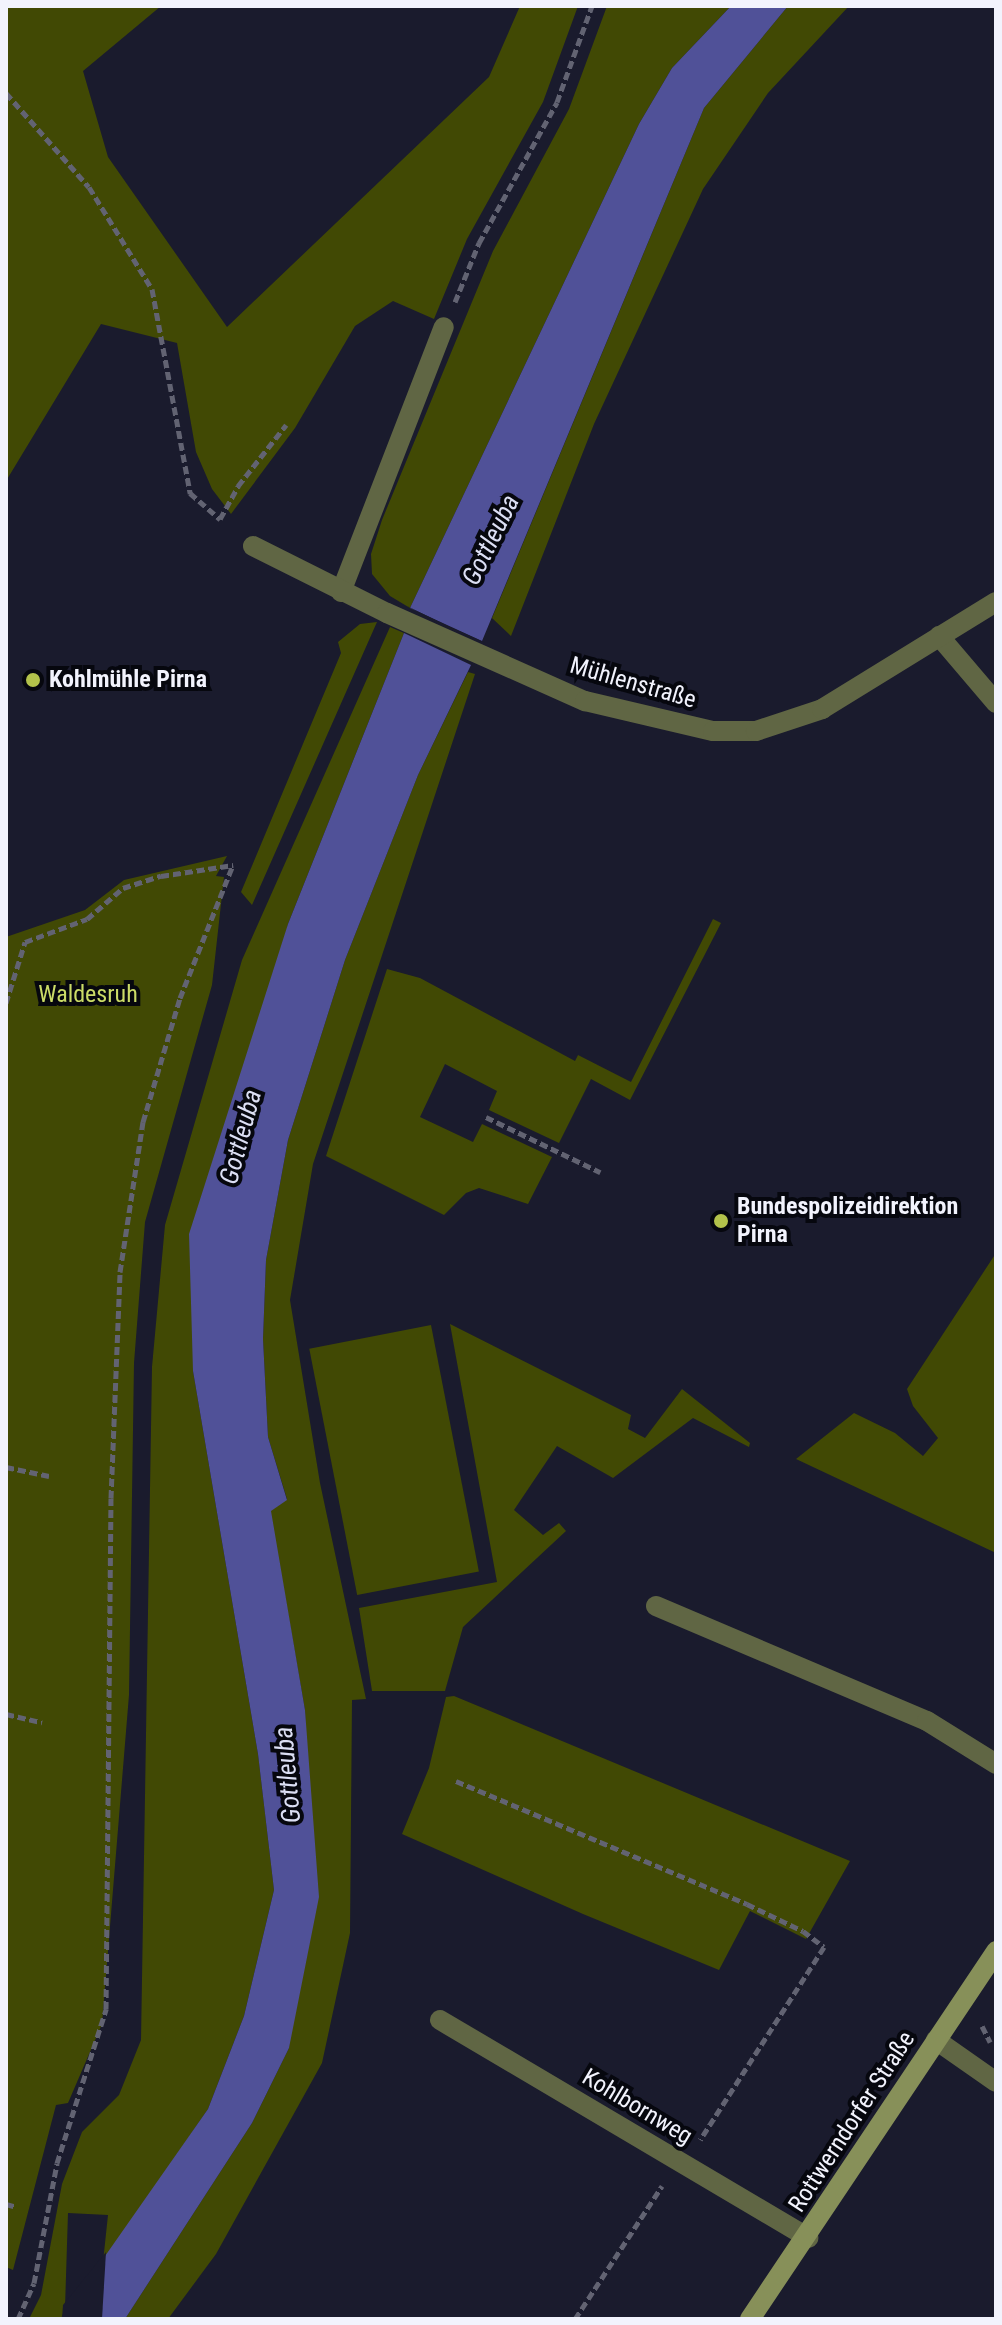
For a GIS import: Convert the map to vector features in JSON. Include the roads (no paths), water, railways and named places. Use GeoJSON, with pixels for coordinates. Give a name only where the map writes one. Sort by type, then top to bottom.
{"type":"FeatureCollection","features":[{"type":"Feature","properties":{"kind":"main road","name":"Rottwerndorfer Straße"},"geometry":{"type":"LineString","coordinates":[[750,2319],[808,2238],[996,1951]]}},
{"type":"Feature","properties":{"kind":"street"},"geometry":{"type":"LineString","coordinates":[[341,592],[444,327]]}},
{"type":"Feature","properties":{"kind":"street","name":"Mühlenstraße"},"geometry":{"type":"LineString","coordinates":[[253,546],[341,592],[497,664],[585,701],[675,725],[756,731],[822,709],[996,602]]}},
{"type":"Feature","properties":{"kind":"street"},"geometry":{"type":"LineString","coordinates":[[939,636],[996,703]]}},
{"type":"Feature","properties":{"kind":"street"},"geometry":{"type":"LineString","coordinates":[[656,1606],[927,1721],[996,1764]]}},
{"type":"Feature","properties":{"kind":"street","name":"Kohlbornweg"},"geometry":{"type":"LineString","coordinates":[[440,2020],[808,2238]]}},
{"type":"Feature","properties":{"kind":"street"},"geometry":{"type":"LineString","coordinates":[[936,2040],[996,2082]]}},
{"type":"Feature","properties":{"kind":"water","name":"Gottleuba"},"geometry":{"type":"Polygon","coordinates":[[[731,6],[788,6],[704,108],[482,641],[410,608],[639,124],[672,68],[731,6]]]}},
{"type":"Feature","properties":{"kind":"water","name":"Gottleuba"},"geometry":{"type":"Polygon","coordinates":[[[404,633],[471,665],[418,775],[345,960],[288,1140],[266,1260],[263,1339],[268,1437],[287,1500],[271,1511],[305,1710],[319,1897],[289,2048],[252,2123],[125,2319],[61,2319],[208,2109],[244,2016],[274,1890],[258,1754],[193,1371],[189,1234],[288,924],[404,633]]]}},
{"type":"Feature","properties":{"kind":"place","name":"Kohlmühle Pirna"},"geometry":{"type":"Point","coordinates":[33,680]}},
{"type":"Feature","properties":{"kind":"place","name":"Bundespolizeidirektion Pirna"},"geometry":{"type":"Point","coordinates":[721,1221]}},
{"type":"Feature","properties":{"kind":"park label","name":"Waldesruh"},"geometry":{"type":"Point","coordinates":[88,995]}}]}
